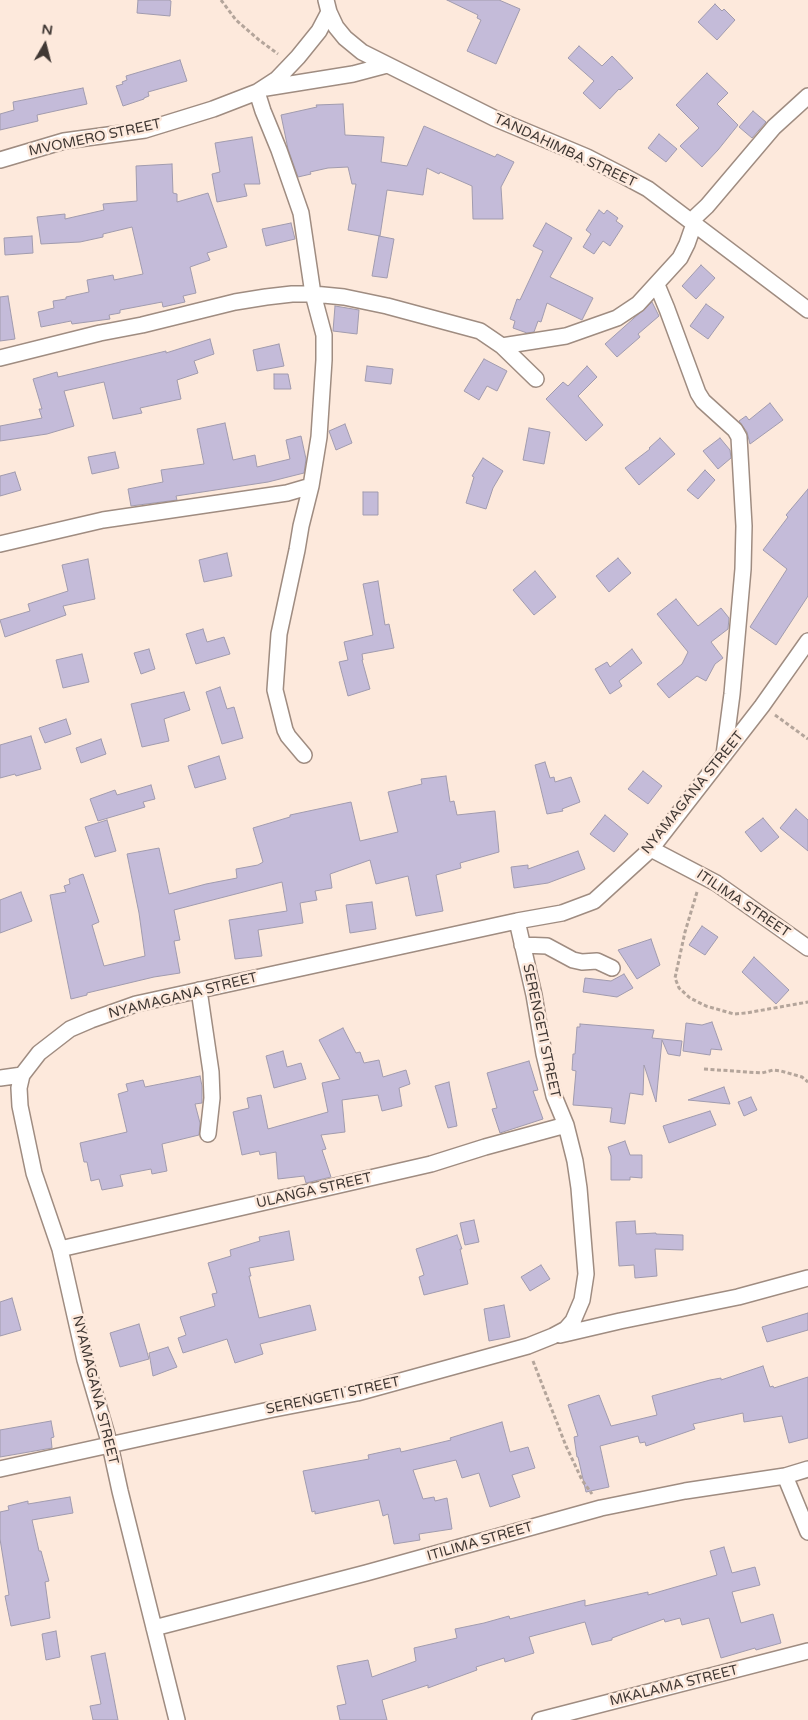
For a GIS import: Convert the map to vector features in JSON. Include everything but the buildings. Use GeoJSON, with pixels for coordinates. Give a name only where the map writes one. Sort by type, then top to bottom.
{"type":"FeatureCollection","features":[{"type":"Feature","properties":{"kind":"street","name":"MVOMERO STREET"},"geometry":{"type":"LineString","coordinates":[[0,160],[64,141],[145,130],[262,90],[292,64],[320,32],[328,6]]}},
{"type":"Feature","properties":{"kind":"street","name":"TANDAHIMBA STREET"},"geometry":{"type":"LineString","coordinates":[[328,6],[345,38],[362,52],[494,118],[587,157],[622,174],[648,190],[692,222],[808,310]]}},
{"type":"Feature","properties":{"kind":"street"},"geometry":{"type":"LineString","coordinates":[[304,755],[285,730],[275,690],[279,634],[311,486],[319,437],[324,335],[313,294],[301,213],[263,111],[262,90],[353,74],[387,65]]}},
{"type":"Feature","properties":{"kind":"street"},"geometry":{"type":"LineString","coordinates":[[502,346],[566,336],[617,318],[638,304],[680,258],[687,244],[692,222],[774,127],[808,96]]}},
{"type":"Feature","properties":{"kind":"street"},"geometry":{"type":"LineString","coordinates":[[656,285],[698,392],[703,401],[735,430],[739,437],[744,526],[743,569],[732,694],[724,756]]}},
{"type":"Feature","properties":{"kind":"street"},"geometry":{"type":"LineString","coordinates":[[0,358],[234,302],[266,297],[313,294],[344,297],[480,331],[502,346],[536,379]]}},
{"type":"Feature","properties":{"kind":"street"},"geometry":{"type":"LineString","coordinates":[[0,544],[103,520],[288,493],[311,486]]}},
{"type":"Feature","properties":{"kind":"street","name":"NYAMAGANA STREET"},"geometry":{"type":"LineString","coordinates":[[177,1720],[110,1445],[85,1360],[60,1249],[34,1172],[20,1106],[19,1088],[22,1075],[39,1052],[70,1029],[136,1004],[517,921],[562,913],[594,901],[651,849],[762,706],[808,641]]}},
{"type":"Feature","properties":{"kind":"street","name":"ITILIMA STREET"},"geometry":{"type":"LineString","coordinates":[[651,849],[701,875],[808,948]]}},
{"type":"Feature","properties":{"kind":"street","name":"SERENGETI STREET"},"geometry":{"type":"LineString","coordinates":[[517,921],[534,995],[544,1054],[554,1096],[566,1124],[576,1170],[586,1274],[582,1300],[573,1320],[566,1329],[554,1336]]}},
{"type":"Feature","properties":{"kind":"street"},"geometry":{"type":"LineString","coordinates":[[522,945],[547,946],[573,960],[597,961],[612,968]]}},
{"type":"Feature","properties":{"kind":"street"},"geometry":{"type":"LineString","coordinates":[[198,990],[211,1072],[212,1098],[208,1134]]}},
{"type":"Feature","properties":{"kind":"street"},"geometry":{"type":"LineString","coordinates":[[0,1078],[22,1075]]}},
{"type":"Feature","properties":{"kind":"street","name":"ULANGA STREET"},"geometry":{"type":"LineString","coordinates":[[60,1249],[431,1164],[566,1124]]}},
{"type":"Feature","properties":{"kind":"street","name":"SERENGETI STREET"},"geometry":{"type":"LineString","coordinates":[[0,1470],[358,1393],[528,1346],[554,1336],[738,1297],[808,1278]]}},
{"type":"Feature","properties":{"kind":"street","name":"ITILIMA STREET"},"geometry":{"type":"LineString","coordinates":[[154,1628],[366,1573],[601,1508],[685,1491],[786,1476],[808,1470]]}},
{"type":"Feature","properties":{"kind":"street"},"geometry":{"type":"LineString","coordinates":[[786,1476],[808,1532]]}},
{"type":"Feature","properties":{"kind":"street","name":"MKALAMA STREET"},"geometry":{"type":"LineString","coordinates":[[540,1720],[808,1651]]}},
{"type":"Feature","properties":{"kind":"path"},"geometry":{"type":"LineString","coordinates":[[221,0],[236,20],[259,40],[292,64]]}},
{"type":"Feature","properties":{"kind":"path"},"geometry":{"type":"LineString","coordinates":[[762,706],[808,739]]}},
{"type":"Feature","properties":{"kind":"path"},"geometry":{"type":"LineString","coordinates":[[701,875],[674,978],[679,988],[690,998],[706,1006],[734,1014],[808,1002]]}},
{"type":"Feature","properties":{"kind":"path"},"geometry":{"type":"LineString","coordinates":[[704,1069],[762,1073],[772,1070],[781,1071],[802,1076],[808,1082]]}},
{"type":"Feature","properties":{"kind":"path"},"geometry":{"type":"LineString","coordinates":[[528,1346],[566,1446],[582,1480],[601,1508]]}}]}
